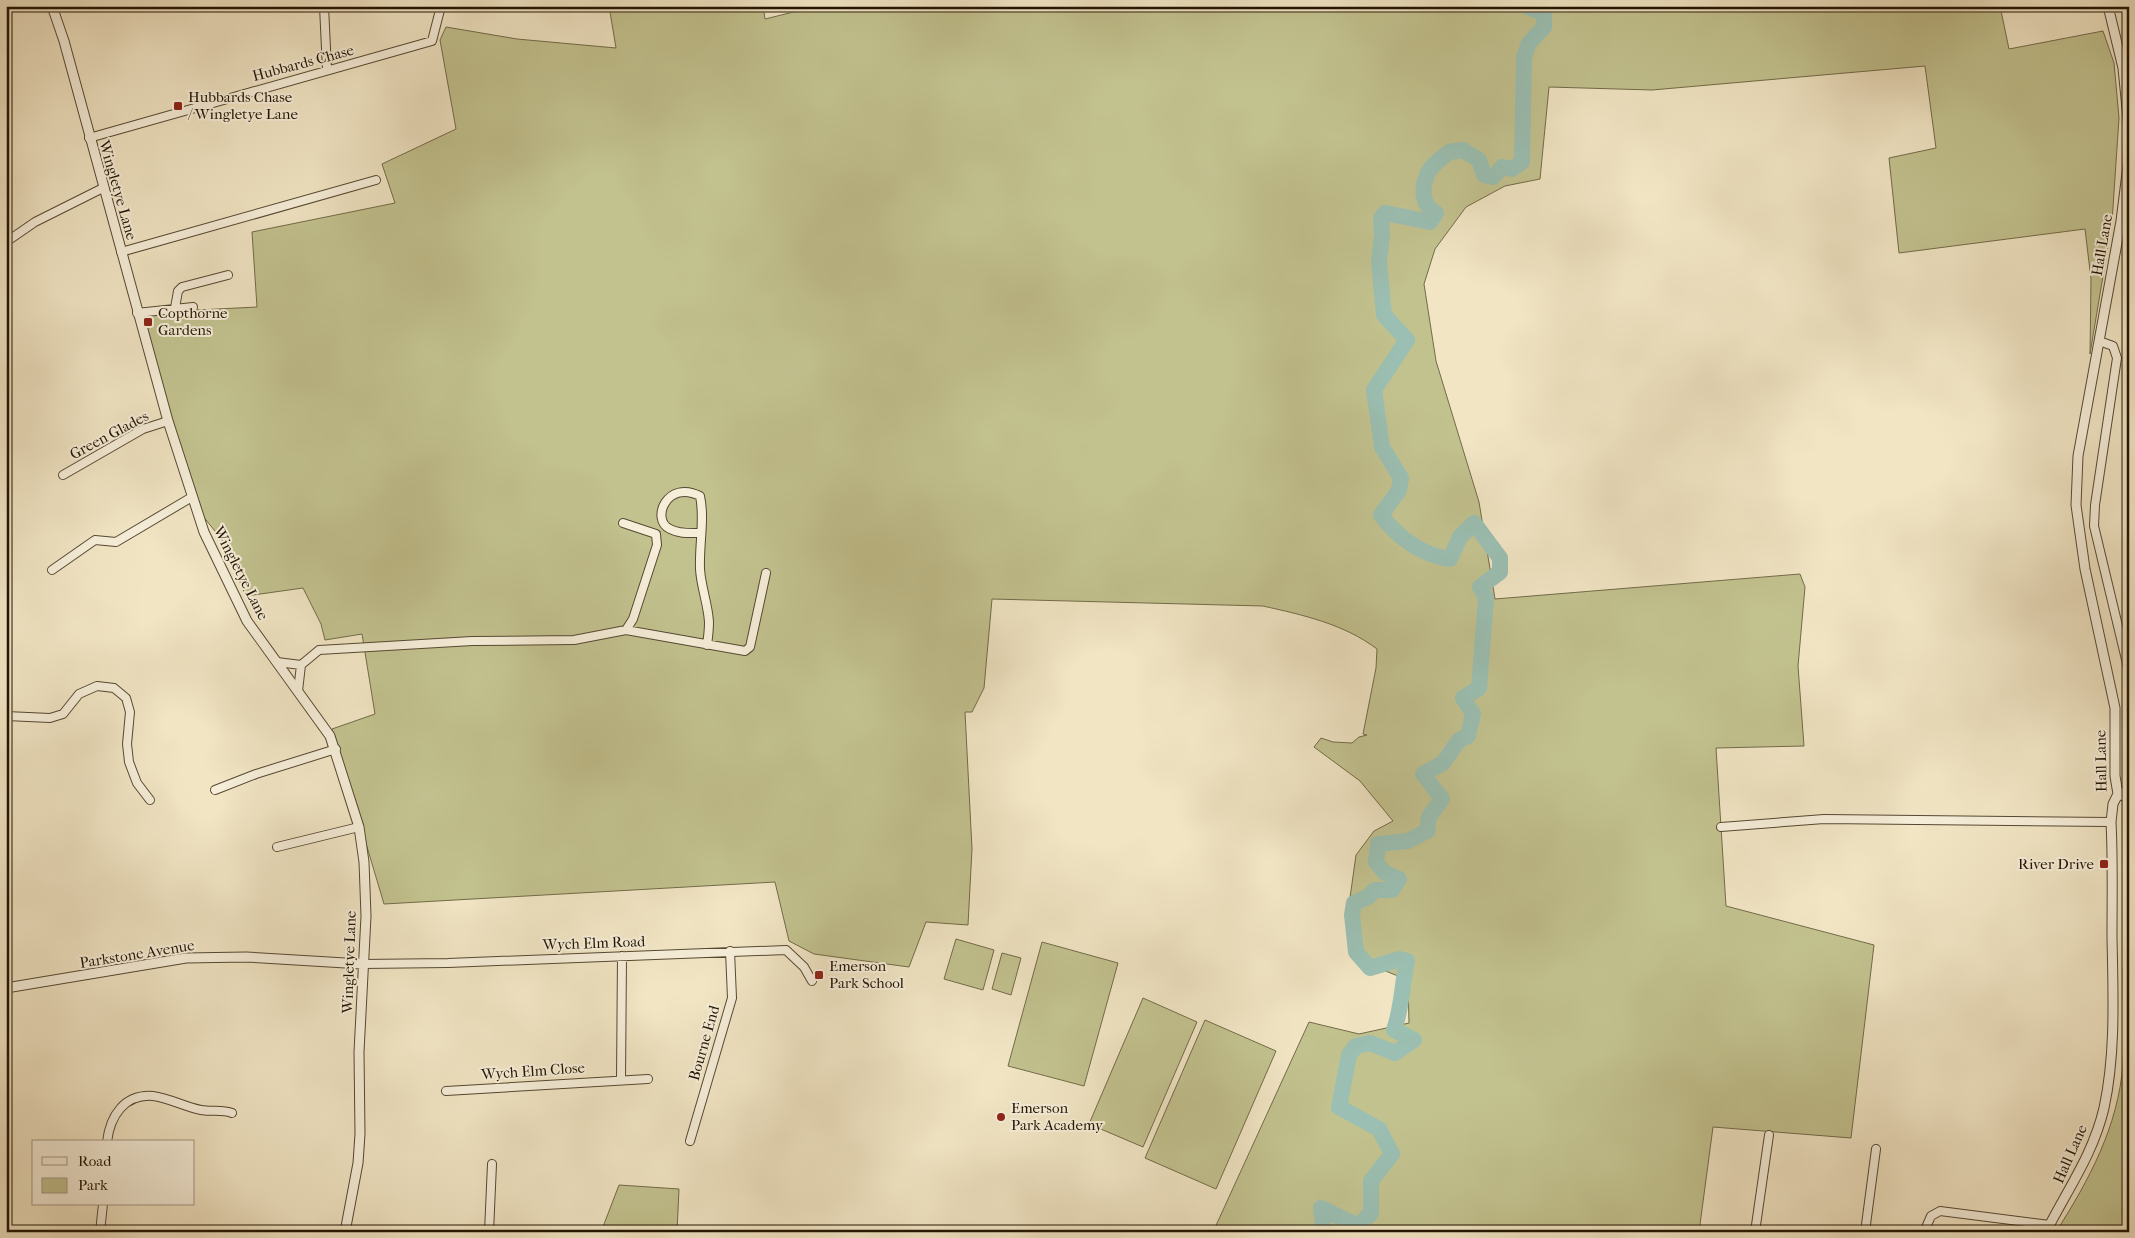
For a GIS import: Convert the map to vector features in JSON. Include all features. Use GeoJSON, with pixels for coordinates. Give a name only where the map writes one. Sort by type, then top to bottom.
{"type":"FeatureCollection","features":[{"type":"Feature","properties":{"kind":"street","name":"Wingletye Lane"},"geometry":{"type":"LineString","coordinates":[[52,6],[64,42],[168,422],[192,497],[220,568],[247,620],[330,736],[336,749],[358,827],[364,862],[366,916],[362,964],[360,1134],[358,1163],[345,1232]]}},
{"type":"Feature","properties":{"kind":"street"},"geometry":{"type":"LineString","coordinates":[[324,6],[327,70]]}},
{"type":"Feature","properties":{"kind":"street","name":"Hubbards Chase"},"geometry":{"type":"LineString","coordinates":[[89,138],[432,41],[441,6]]}},
{"type":"Feature","properties":{"kind":"street","name":"Hall Lane"},"geometry":{"type":"LineString","coordinates":[[2048,1228],[2074,1185],[2089,1152],[2104,1108],[2110,1058],[2113,982],[2111,822],[2113,804],[2118,794],[2115,776],[2115,708],[2084,568],[2076,505],[2078,456],[2121,221],[2128,165],[2129,129],[2123,68],[2108,6]]}},
{"type":"Feature","properties":{"kind":"street"},"geometry":{"type":"LineString","coordinates":[[121,252],[376,180]]}},
{"type":"Feature","properties":{"kind":"street"},"geometry":{"type":"LineString","coordinates":[[6,242],[36,222],[103,188]]}},
{"type":"Feature","properties":{"kind":"street"},"geometry":{"type":"LineString","coordinates":[[175,308],[178,291],[182,286],[228,276]]}},
{"type":"Feature","properties":{"kind":"street"},"geometry":{"type":"LineString","coordinates":[[137,313],[192,307]]}},
{"type":"Feature","properties":{"kind":"street"},"geometry":{"type":"LineString","coordinates":[[2099,341],[2114,346],[2117,358],[2095,505],[2094,526],[2129,672]]}},
{"type":"Feature","properties":{"kind":"street","name":"Green Glades"},"geometry":{"type":"LineString","coordinates":[[63,475],[143,429],[168,422]]}},
{"type":"Feature","properties":{"kind":"street"},"geometry":{"type":"LineString","coordinates":[[700,533],[684,533],[668,529],[664,524],[662,512],[666,500],[674,494],[690,491],[700,496],[703,509],[700,533],[700,571],[709,623],[707,645]]}},
{"type":"Feature","properties":{"kind":"street"},"geometry":{"type":"LineString","coordinates":[[52,570],[95,540],[116,542],[192,497]]}},
{"type":"Feature","properties":{"kind":"street"},"geometry":{"type":"LineString","coordinates":[[623,523],[656,534],[657,545],[633,619],[626,630]]}},
{"type":"Feature","properties":{"kind":"street"},"geometry":{"type":"LineString","coordinates":[[298,691],[301,666],[319,650],[472,641],[574,640],[626,630],[745,651],[750,648],[766,573]]}},
{"type":"Feature","properties":{"kind":"street"},"geometry":{"type":"LineString","coordinates":[[277,662],[301,666]]}},
{"type":"Feature","properties":{"kind":"street"},"geometry":{"type":"LineString","coordinates":[[6,716],[50,718],[62,714],[79,694],[97,686],[114,688],[126,698],[130,712],[127,744],[128,762],[137,783],[150,800]]}},
{"type":"Feature","properties":{"kind":"street"},"geometry":{"type":"LineString","coordinates":[[215,790],[271,768],[336,749]]}},
{"type":"Feature","properties":{"kind":"street"},"geometry":{"type":"LineString","coordinates":[[2118,794],[2129,790]]}},
{"type":"Feature","properties":{"kind":"street"},"geometry":{"type":"LineString","coordinates":[[2118,794],[2129,799]]}},
{"type":"Feature","properties":{"kind":"street"},"geometry":{"type":"LineString","coordinates":[[1721,827],[1824,819],[2111,822]]}},
{"type":"Feature","properties":{"kind":"street"},"geometry":{"type":"LineString","coordinates":[[277,847],[358,827]]}},
{"type":"Feature","properties":{"kind":"street","name":"Wych Elm Road"},"geometry":{"type":"LineString","coordinates":[[362,964],[448,963],[786,950],[804,967],[812,981]]}},
{"type":"Feature","properties":{"kind":"street","name":"Bourne End"},"geometry":{"type":"LineString","coordinates":[[690,1141],[732,998],[730,952]]}},
{"type":"Feature","properties":{"kind":"street"},"geometry":{"type":"LineString","coordinates":[[621,1079],[622,956]]}},
{"type":"Feature","properties":{"kind":"street","name":"Parkstone Avenue"},"geometry":{"type":"LineString","coordinates":[[6,988],[186,958],[246,957],[362,964]]}},
{"type":"Feature","properties":{"kind":"street","name":"Wych Elm Close"},"geometry":{"type":"LineString","coordinates":[[446,1091],[621,1079],[648,1079]]}},
{"type":"Feature","properties":{"kind":"street"},"geometry":{"type":"LineString","coordinates":[[108,1140],[115,1112],[133,1100],[143,1097],[154,1096],[202,1110],[232,1113]]}},
{"type":"Feature","properties":{"kind":"street"},"geometry":{"type":"LineString","coordinates":[[1755,1232],[1769,1135]]}},
{"type":"Feature","properties":{"kind":"street"},"geometry":{"type":"LineString","coordinates":[[1866,1232],[1876,1149]]}},
{"type":"Feature","properties":{"kind":"street"},"geometry":{"type":"LineString","coordinates":[[489,1232],[492,1164]]}},
{"type":"Feature","properties":{"kind":"street"},"geometry":{"type":"LineString","coordinates":[[100,1232],[103,1206]]}},
{"type":"Feature","properties":{"kind":"street"},"geometry":{"type":"LineString","coordinates":[[1924,1232],[1930,1216],[1940,1211],[2048,1228]]}},
{"type":"Feature","properties":{"kind":"green space"},"geometry":{"type":"Polygon","coordinates":[[[609,6],[763,6],[765,19],[818,6],[2000,6],[2009,49],[2103,31],[2114,63],[2119,118],[2112,222],[2090,354],[2091,279],[2085,229],[1899,253],[1889,158],[1936,148],[1925,66],[1652,90],[1549,87],[1540,179],[1505,186],[1466,207],[1435,249],[1424,284],[1436,361],[1479,502],[1495,599],[1800,574],[1805,587],[1798,666],[1804,746],[1716,748],[1726,906],[1874,945],[1851,1138],[1713,1127],[1699,1232],[1213,1232],[1309,1022],[1359,1034],[1409,1023],[1408,980],[1373,966],[1354,942],[1348,912],[1356,855],[1374,831],[1393,821],[1360,781],[1314,747],[1321,738],[1333,742],[1352,743],[1359,737],[1367,735],[1363,734],[1376,668],[1377,649],[1364,640],[1337,627],[1308,617],[1263,606],[992,599],[984,688],[972,712],[965,712],[972,849],[968,925],[926,922],[909,967],[814,954],[789,941],[775,882],[384,904],[332,729],[375,714],[362,634],[325,640],[321,624],[303,588],[246,596],[222,540],[195,506],[137,313],[257,307],[252,232],[395,203],[382,164],[456,129],[440,40],[446,27],[517,39],[616,48],[609,6]]]}},
{"type":"Feature","properties":{"kind":"green space"},"geometry":{"type":"Polygon","coordinates":[[[956,939],[994,950],[983,990],[944,979],[956,939]]]}},
{"type":"Feature","properties":{"kind":"green space"},"geometry":{"type":"Polygon","coordinates":[[[1042,942],[1118,963],[1084,1086],[1008,1066],[1042,942]]]}},
{"type":"Feature","properties":{"kind":"green space"},"geometry":{"type":"Polygon","coordinates":[[[1002,953],[1021,958],[1011,995],[992,989],[1002,953]]]}},
{"type":"Feature","properties":{"kind":"green space"},"geometry":{"type":"Polygon","coordinates":[[[2123,969],[2129,969],[2129,1232],[2056,1232],[2090,1173],[2100,1152],[2115,1110],[2123,1064],[2123,969]]]}},
{"type":"Feature","properties":{"kind":"green space"},"geometry":{"type":"Polygon","coordinates":[[[1143,998],[1197,1022],[1143,1147],[1089,1124],[1143,998]]]}},
{"type":"Feature","properties":{"kind":"green space"},"geometry":{"type":"Polygon","coordinates":[[[1205,1020],[1276,1051],[1216,1189],[1145,1158],[1205,1020]]]}},
{"type":"Feature","properties":{"kind":"green space"},"geometry":{"type":"Polygon","coordinates":[[[619,1185],[679,1189],[677,1232],[601,1232],[619,1185]]]}},
{"type":"Feature","properties":{"kind":"waterway"},"geometry":{"type":"LineString","coordinates":[[1324,1232],[1321,1208],[1358,1226],[1371,1213],[1371,1181],[1392,1154],[1379,1129],[1339,1107],[1349,1055],[1356,1046],[1370,1043],[1395,1053],[1414,1040],[1394,1030],[1399,1013],[1407,961],[1400,959],[1370,968],[1356,952],[1352,915],[1354,903],[1368,897],[1375,890],[1392,890],[1399,879],[1385,873],[1376,862],[1378,844],[1408,841],[1427,831],[1429,817],[1442,799],[1423,774],[1443,763],[1459,740],[1468,736],[1473,714],[1463,698],[1479,688],[1486,598],[1480,587],[1500,572],[1500,558],[1474,523],[1460,537],[1450,559],[1430,554],[1411,544],[1395,531],[1381,515],[1399,490],[1401,478],[1382,447],[1374,390],[1407,340],[1384,315],[1379,262],[1382,235],[1381,218],[1385,213],[1430,222],[1436,213],[1425,202],[1425,181],[1431,168],[1449,152],[1463,150],[1479,160],[1484,175],[1493,177],[1502,167],[1512,169],[1522,162],[1524,57],[1529,43],[1544,27],[1544,14],[1526,6]]}},
{"type":"Feature","properties":{"kind":"place","name":"Hubbards Chase / Wingletye Lane"},"geometry":{"type":"Point","coordinates":[178,106]}},
{"type":"Feature","properties":{"kind":"place","name":"Copthorne Gardens"},"geometry":{"type":"Point","coordinates":[148,322]}},
{"type":"Feature","properties":{"kind":"place","name":"River Drive"},"geometry":{"type":"Point","coordinates":[2104,864]}},
{"type":"Feature","properties":{"kind":"place","name":"Emerson Park School"},"geometry":{"type":"Point","coordinates":[819,975]}},
{"type":"Feature","properties":{"kind":"place","name":"Emerson Park Academy"},"geometry":{"type":"Point","coordinates":[1001,1117]}}]}
